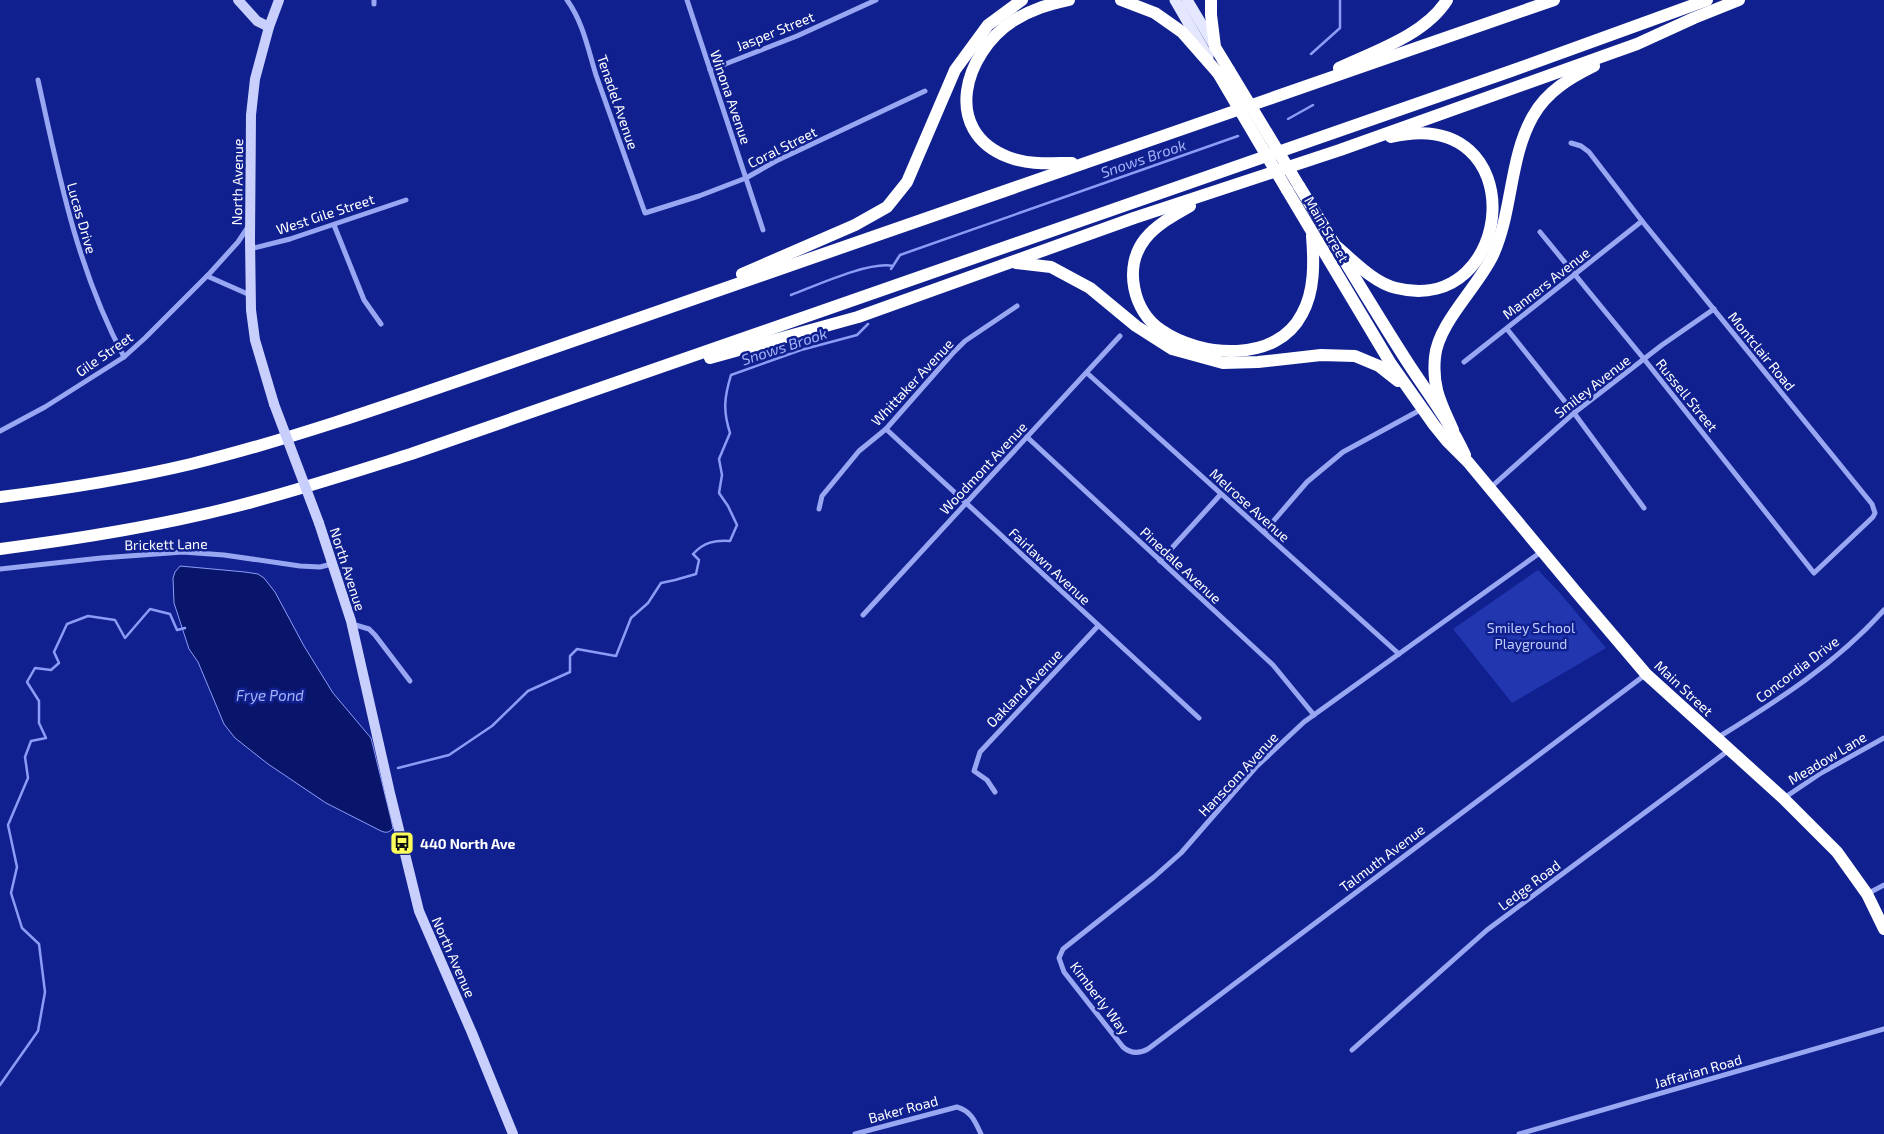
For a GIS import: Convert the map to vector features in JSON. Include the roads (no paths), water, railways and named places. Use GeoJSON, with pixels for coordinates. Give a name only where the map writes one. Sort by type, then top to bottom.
{"type":"FeatureCollection","features":[{"type":"Feature","properties":{"kind":"highway"},"geometry":{"type":"LineString","coordinates":[[656,312],[855,225],[887,207],[907,182],[955,70],[988,25],[1022,0]]}},
{"type":"Feature","properties":{"kind":"highway"},"geometry":{"type":"LineString","coordinates":[[1069,0],[1037,7],[1012,22],[991,40],[975,61],[968,80],[966,99],[969,118],[978,136],[992,150],[1009,158],[1034,163],[1082,163]]}},
{"type":"Feature","properties":{"kind":"highway"},"geometry":{"type":"LineString","coordinates":[[1121,0],[1155,13],[1182,32],[1224,71]]}},
{"type":"Feature","properties":{"kind":"highway"},"geometry":{"type":"LineString","coordinates":[[1211,0],[1215,47]]}},
{"type":"Feature","properties":{"kind":"highway"},"geometry":{"type":"LineString","coordinates":[[1293,90],[1414,32],[1433,18],[1447,0]]}},
{"type":"Feature","properties":{"kind":"highway"},"geometry":{"type":"LineString","coordinates":[[0,497],[85,485],[190,464],[251,448],[388,405],[1554,0]]}},
{"type":"Feature","properties":{"kind":"highway"},"geometry":{"type":"LineString","coordinates":[[0,549],[170,522],[327,481],[411,454],[1511,71],[1707,0]]}},
{"type":"Feature","properties":{"kind":"highway"},"geometry":{"type":"LineString","coordinates":[[1453,430],[1435,388],[1435,355],[1446,326],[1493,255],[1502,226],[1521,146],[1533,116],[1542,103],[1566,81],[1638,44],[1739,0]]}},
{"type":"Feature","properties":{"kind":"highway"},"geometry":{"type":"LineString","coordinates":[[627,378],[858,317],[1009,263],[1340,150],[1638,44]]}},
{"type":"Feature","properties":{"kind":"highway","name":"Main Street"},"geometry":{"type":"LineString","coordinates":[[1215,47],[1224,71],[1293,188],[1337,247],[1416,376],[1453,430],[1468,462]]}},
{"type":"Feature","properties":{"kind":"highway"},"geometry":{"type":"LineString","coordinates":[[1337,247],[1380,281],[1395,288],[1419,292],[1444,287],[1464,276],[1477,261],[1488,237],[1493,218],[1493,196],[1488,175],[1480,161],[1465,147],[1449,139],[1429,133],[1400,135],[1340,150]]}},
{"type":"Feature","properties":{"kind":"highway","name":"Main Street"},"geometry":{"type":"LineString","coordinates":[[1293,188],[1312,234],[1408,388],[1447,441],[1468,462],[1646,674],[1783,798],[1837,852],[1867,894],[1884,929]]}},
{"type":"Feature","properties":{"kind":"highway"},"geometry":{"type":"LineString","coordinates":[[1221,190],[1170,217],[1145,239],[1136,254],[1133,280],[1136,299],[1146,316],[1161,330],[1179,339],[1198,346],[1224,351],[1245,351],[1268,345],[1283,336],[1294,326],[1303,313],[1307,300],[1314,259],[1312,234]]}},
{"type":"Feature","properties":{"kind":"highway"},"geometry":{"type":"LineString","coordinates":[[1009,263],[1051,267],[1090,288],[1136,326],[1172,349],[1223,363],[1258,362],[1321,355],[1355,356],[1379,366],[1408,388]]}},
{"type":"Feature","properties":{"kind":"main road"},"geometry":{"type":"LineString","coordinates":[[238,0],[257,21],[269,27]]}},
{"type":"Feature","properties":{"kind":"main road","name":"North Avenue"},"geometry":{"type":"LineString","coordinates":[[278,0],[255,79],[251,114],[250,249],[251,295],[255,340],[274,404],[319,523],[352,624],[390,794],[419,911],[467,1020],[513,1134]]}},
{"type":"Feature","properties":{"kind":"main road","name":"Main Street"},"geometry":{"type":"LineString","coordinates":[[1175,0],[1224,71]]}},
{"type":"Feature","properties":{"kind":"main road","name":"Main Street"},"geometry":{"type":"LineString","coordinates":[[1187,0],[1215,47]]}},
{"type":"Feature","properties":{"kind":"street","name":"Tenadel Avenue"},"geometry":{"type":"LineString","coordinates":[[567,0],[582,27],[596,74],[645,213]]}},
{"type":"Feature","properties":{"kind":"street","name":"Winona Avenue"},"geometry":{"type":"LineString","coordinates":[[687,0],[764,230]]}},
{"type":"Feature","properties":{"kind":"street","name":"Jasper Street"},"geometry":{"type":"LineString","coordinates":[[710,70],[797,36],[876,0]]}},
{"type":"Feature","properties":{"kind":"street","name":"Lucas Drive"},"geometry":{"type":"LineString","coordinates":[[38,80],[60,183],[78,248],[99,305],[124,357]]}},
{"type":"Feature","properties":{"kind":"street","name":"Coral Street"},"geometry":{"type":"LineString","coordinates":[[645,213],[699,196],[746,178],[776,161],[926,92]]}},
{"type":"Feature","properties":{"kind":"street","name":"Montclair Road"},"geometry":{"type":"LineString","coordinates":[[1571,144],[1581,146],[1589,152],[1642,221],[1875,508],[1870,521],[1814,573]]}},
{"type":"Feature","properties":{"kind":"street","name":"West Gile Street"},"geometry":{"type":"LineString","coordinates":[[250,249],[290,239],[406,200]]}},
{"type":"Feature","properties":{"kind":"street","name":"Manners Avenue"},"geometry":{"type":"LineString","coordinates":[[1464,362],[1642,221]]}},
{"type":"Feature","properties":{"kind":"street","name":"Gile Street"},"geometry":{"type":"LineString","coordinates":[[0,431],[45,407],[124,357],[207,276],[238,242],[250,224]]}},
{"type":"Feature","properties":{"kind":"street"},"geometry":{"type":"LineString","coordinates":[[334,225],[364,300],[381,324]]}},
{"type":"Feature","properties":{"kind":"street","name":"Russell Street"},"geometry":{"type":"LineString","coordinates":[[1540,232],[1644,359],[1814,573]]}},
{"type":"Feature","properties":{"kind":"street"},"geometry":{"type":"LineString","coordinates":[[207,276],[251,295]]}},
{"type":"Feature","properties":{"kind":"street","name":"Whittaker Avenue"},"geometry":{"type":"LineString","coordinates":[[819,509],[822,496],[859,451],[886,429],[965,341],[1017,306]]}},
{"type":"Feature","properties":{"kind":"street","name":"Smiley Avenue"},"geometry":{"type":"LineString","coordinates":[[1489,489],[1574,413],[1714,308]]}},
{"type":"Feature","properties":{"kind":"street"},"geometry":{"type":"LineString","coordinates":[[1507,329],[1574,413],[1644,508]]}},
{"type":"Feature","properties":{"kind":"street","name":"Woodmont Avenue"},"geometry":{"type":"LineString","coordinates":[[863,615],[1120,336]]}},
{"type":"Feature","properties":{"kind":"street","name":"Melrose Avenue"},"geometry":{"type":"LineString","coordinates":[[1086,373],[1398,654]]}},
{"type":"Feature","properties":{"kind":"street"},"geometry":{"type":"LineString","coordinates":[[1264,532],[1307,482],[1343,452],[1422,409]]}},
{"type":"Feature","properties":{"kind":"street","name":"Fairlawn Avenue"},"geometry":{"type":"LineString","coordinates":[[886,429],[1199,718]]}},
{"type":"Feature","properties":{"kind":"street","name":"Pinedale Avenue"},"geometry":{"type":"LineString","coordinates":[[1027,438],[1273,665],[1314,714]]}},
{"type":"Feature","properties":{"kind":"street"},"geometry":{"type":"LineString","coordinates":[[1160,561],[1221,494]]}},
{"type":"Feature","properties":{"kind":"street","name":"Brickett Lane"},"geometry":{"type":"LineString","coordinates":[[0,569],[183,552],[224,555],[320,568],[333,564]]}},
{"type":"Feature","properties":{"kind":"street","name":"Hanscom Avenue"},"geometry":{"type":"LineString","coordinates":[[1060,955],[1066,946],[1154,877],[1181,853],[1256,767],[1314,714],[1542,552]]}},
{"type":"Feature","properties":{"kind":"street","name":"Concordia Drive"},"geometry":{"type":"LineString","coordinates":[[1716,738],[1785,696],[1828,663],[1884,610]]}},
{"type":"Feature","properties":{"kind":"street"},"geometry":{"type":"LineString","coordinates":[[352,624],[369,629],[410,681]]}},
{"type":"Feature","properties":{"kind":"street","name":"Oakland Avenue"},"geometry":{"type":"LineString","coordinates":[[995,792],[986,780],[974,771],[984,746],[1098,626]]}},
{"type":"Feature","properties":{"kind":"street","name":"Talmuth Avenue"},"geometry":{"type":"LineString","coordinates":[[1129,1051],[1140,1053],[1148,1049],[1646,674]]}},
{"type":"Feature","properties":{"kind":"street","name":"Meadow Lane"},"geometry":{"type":"LineString","coordinates":[[1783,798],[1821,773],[1884,738]]}},
{"type":"Feature","properties":{"kind":"street","name":"Ledge Road"},"geometry":{"type":"LineString","coordinates":[[1352,1050],[1487,930],[1729,750]]}},
{"type":"Feature","properties":{"kind":"street"},"geometry":{"type":"LineString","coordinates":[[1867,894],[1884,886]]}},
{"type":"Feature","properties":{"kind":"street","name":"Kimberly Way"},"geometry":{"type":"LineString","coordinates":[[1060,955],[1067,977],[1123,1047],[1129,1051]]}},
{"type":"Feature","properties":{"kind":"street","name":"Jaffarian Road"},"geometry":{"type":"LineString","coordinates":[[1519,1134],[1884,1029]]}},
{"type":"Feature","properties":{"kind":"street","name":"Baker Road"},"geometry":{"type":"LineString","coordinates":[[855,1134],[957,1107],[964,1109],[971,1115],[981,1134]]}},
{"type":"Feature","properties":{"kind":"water","name":"Frye Pond"},"geometry":{"type":"Polygon","coordinates":[[[180,566],[245,572],[258,574],[264,578],[275,592],[304,646],[333,693],[371,738],[393,828],[390,831],[381,831],[326,803],[268,764],[235,738],[224,724],[198,662],[189,649],[174,603],[173,578],[180,566]]]}},
{"type":"Feature","properties":{"kind":"waterway","name":"Snows Brook"},"geometry":{"type":"LineString","coordinates":[[1311,54],[1340,28],[1340,0]]}},
{"type":"Feature","properties":{"kind":"waterway","name":"Snows Brook"},"geometry":{"type":"LineString","coordinates":[[1288,119],[1313,105]]}},
{"type":"Feature","properties":{"kind":"waterway","name":"Snows Brook"},"geometry":{"type":"LineString","coordinates":[[891,269],[900,255],[1238,136]]}},
{"type":"Feature","properties":{"kind":"waterway"},"geometry":{"type":"LineString","coordinates":[[791,295],[870,267],[893,266]]}},
{"type":"Feature","properties":{"kind":"waterway","name":"Snows Brook"},"geometry":{"type":"LineString","coordinates":[[398,768],[449,755],[492,726],[528,691],[570,672],[570,656],[577,649],[616,656],[631,618],[648,603],[661,583],[696,574],[699,560],[693,554],[701,547],[710,543],[730,541],[737,525],[719,493],[722,475],[719,459],[730,433],[725,404],[731,375],[801,350],[857,335],[868,324]]}},
{"type":"Feature","properties":{"kind":"waterway","name":"Snows Brook"},"geometry":{"type":"LineString","coordinates":[[0,1085],[38,1031],[45,992],[39,944],[22,928],[11,893],[17,867],[8,825],[28,778],[25,757],[31,741],[46,738],[39,723],[39,701],[27,682],[35,668],[51,670],[59,663],[54,652],[67,624],[88,616],[115,620],[125,638],[150,609],[170,614],[177,630],[185,628]]}},
{"type":"Feature","properties":{"kind":"place","name":"440 North Ave"},"geometry":{"type":"Point","coordinates":[402,843]}},
{"type":"Feature","properties":{"kind":"park label","name":"Smiley School Playground"},"geometry":{"type":"Point","coordinates":[1531,636]}}]}
